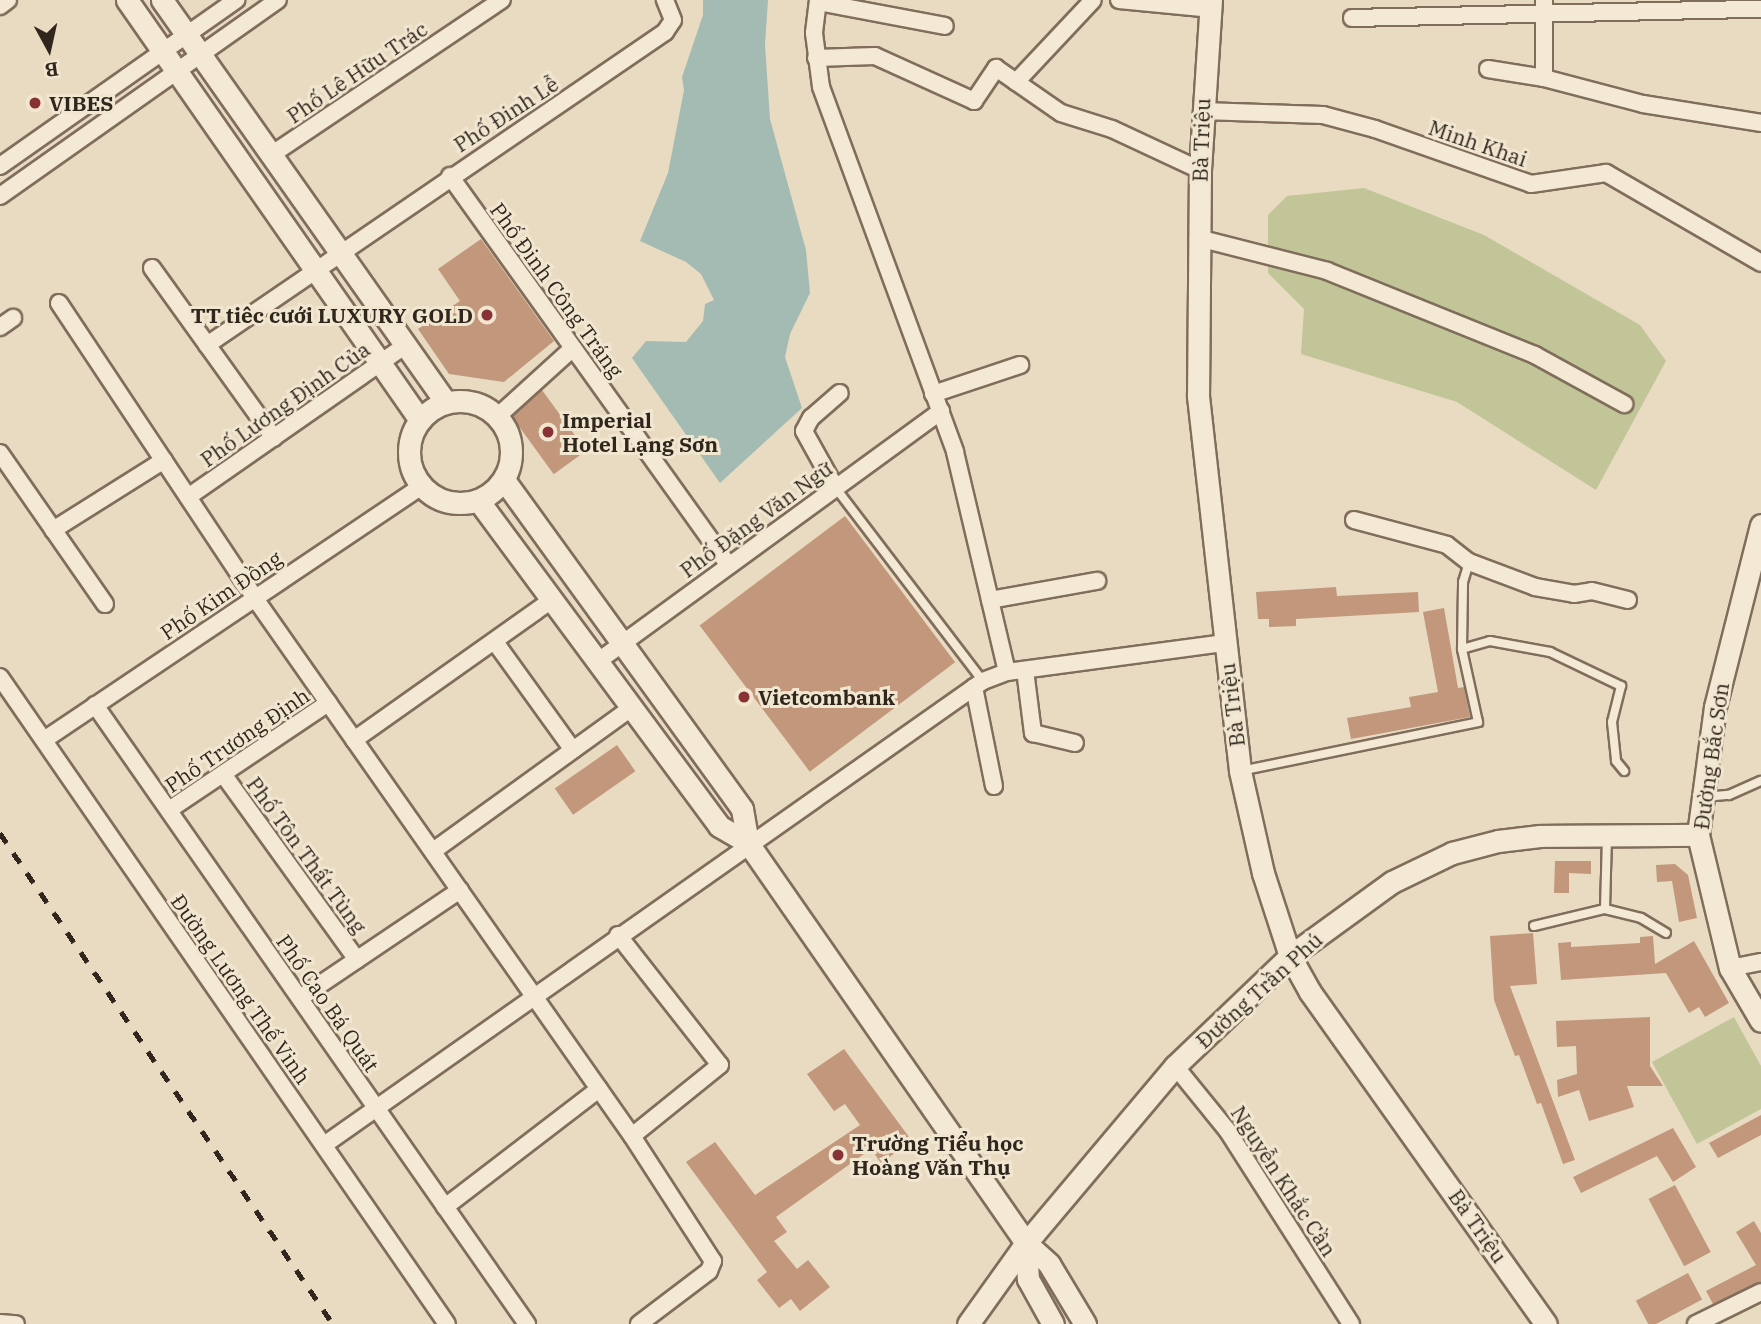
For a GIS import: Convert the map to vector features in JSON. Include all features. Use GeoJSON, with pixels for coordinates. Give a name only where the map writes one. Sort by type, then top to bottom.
{"type":"FeatureCollection","features":[{"type":"Feature","properties":{"kind":"street"},"geometry":{"type":"LineString","coordinates":[[0,6],[9,0]]}},
{"type":"Feature","properties":{"kind":"street"},"geometry":{"type":"LineString","coordinates":[[127,0],[420,420]]}},
{"type":"Feature","properties":{"kind":"street"},"geometry":{"type":"LineString","coordinates":[[162,0],[446,402]]}},
{"type":"Feature","properties":{"kind":"street"},"geometry":{"type":"LineString","coordinates":[[0,166],[236,0]]}},
{"type":"Feature","properties":{"kind":"street"},"geometry":{"type":"LineString","coordinates":[[0,196],[278,0]]}},
{"type":"Feature","properties":{"kind":"street","name":"Phố Lê Hữu Trác"},"geometry":{"type":"LineString","coordinates":[[271,155],[502,0]]}},
{"type":"Feature","properties":{"kind":"street","name":"Phố Đinh Lễ"},"geometry":{"type":"LineString","coordinates":[[207,345],[450,176],[665,32],[673,20],[665,0]]}},
{"type":"Feature","properties":{"kind":"street"},"geometry":{"type":"LineString","coordinates":[[1016,82],[1093,0]]}},
{"type":"Feature","properties":{"kind":"street"},"geometry":{"type":"LineString","coordinates":[[1119,0],[1210,5]]}},
{"type":"Feature","properties":{"kind":"street"},"geometry":{"type":"LineString","coordinates":[[945,26],[818,1],[816,58],[827,106],[940,411],[1007,672]]}},
{"type":"Feature","properties":{"kind":"street","name":"Bà Triệu"},"geometry":{"type":"LineString","coordinates":[[1210,5],[1200,170],[1198,396],[1240,771],[1263,873],[1290,956],[1310,992],[1546,1324]]}},
{"type":"Feature","properties":{"kind":"street"},"geometry":{"type":"LineString","coordinates":[[1544,78],[1545,7]]}},
{"type":"Feature","properties":{"kind":"street"},"geometry":{"type":"LineString","coordinates":[[1352,18],[1469,8],[1761,9]]}},
{"type":"Feature","properties":{"kind":"street"},"geometry":{"type":"LineString","coordinates":[[816,58],[875,56],[974,102],[996,68],[1061,113],[1112,129],[1200,170]]}},
{"type":"Feature","properties":{"kind":"street"},"geometry":{"type":"LineString","coordinates":[[1488,69],[1544,78],[1643,104],[1761,123]]}},
{"type":"Feature","properties":{"kind":"street","name":"Minh Khai"},"geometry":{"type":"LineString","coordinates":[[1202,111],[1323,115],[1531,184],[1606,173],[1761,263]]}},
{"type":"Feature","properties":{"kind":"street"},"geometry":{"type":"LineString","coordinates":[[52,130],[67,150]]}},
{"type":"Feature","properties":{"kind":"street"},"geometry":{"type":"LineString","coordinates":[[246,174],[271,155]]}},
{"type":"Feature","properties":{"kind":"street","name":"Phố Đinh Công Tráng"},"geometry":{"type":"LineString","coordinates":[[450,176],[729,565]]}},
{"type":"Feature","properties":{"kind":"street"},"geometry":{"type":"LineString","coordinates":[[1198,239],[1327,271],[1535,355],[1624,404]]}},
{"type":"Feature","properties":{"kind":"street"},"geometry":{"type":"LineString","coordinates":[[152,268],[274,438]]}},
{"type":"Feature","properties":{"kind":"street"},"geometry":{"type":"LineString","coordinates":[[59,303],[254,597],[632,1136],[713,1261],[709,1271],[639,1324]]}},
{"type":"Feature","properties":{"kind":"street","name":"Phố Lương Định Của"},"geometry":{"type":"LineString","coordinates":[[188,497],[407,344]]}},
{"type":"Feature","properties":{"kind":"street"},"geometry":{"type":"LineString","coordinates":[[498,416],[573,348]]}},
{"type":"Feature","properties":{"kind":"street"},"geometry":{"type":"LineString","coordinates":[[933,394],[1020,365]]}},
{"type":"Feature","properties":{"kind":"street"},"geometry":{"type":"LineString","coordinates":[[835,487],[804,431],[811,418],[839,393]]}},
{"type":"Feature","properties":{"kind":"street"},"geometry":{"type":"LineString","coordinates":[[446,402],[474,402],[498,416],[512,447],[504,480],[478,500],[448,502],[422,486],[410,461],[412,432],[420,420],[446,402]]}},
{"type":"Feature","properties":{"kind":"street","name":"Phố Đặng Văn Ngữ"},"geometry":{"type":"LineString","coordinates":[[597,662],[940,411]]}},
{"type":"Feature","properties":{"kind":"street"},"geometry":{"type":"LineString","coordinates":[[0,453],[104,604]]}},
{"type":"Feature","properties":{"kind":"street"},"geometry":{"type":"LineString","coordinates":[[53,530],[164,460]]}},
{"type":"Feature","properties":{"kind":"street"},"geometry":{"type":"LineString","coordinates":[[504,480],[742,809],[748,843],[1026,1243],[1049,1264],[1085,1324]]}},
{"type":"Feature","properties":{"kind":"street","name":"Phố Kim Đồng"},"geometry":{"type":"LineString","coordinates":[[44,740],[422,486]]}},
{"type":"Feature","properties":{"kind":"street"},"geometry":{"type":"LineString","coordinates":[[478,500],[550,601],[719,826],[748,843]]}},
{"type":"Feature","properties":{"kind":"street"},"geometry":{"type":"LineString","coordinates":[[1354,520],[1447,545],[1469,562],[1535,587],[1574,594],[1592,591],[1628,600]]}},
{"type":"Feature","properties":{"kind":"street","name":"Đường Bắc Sơn"},"geometry":{"type":"LineString","coordinates":[[1761,525],[1734,622],[1701,798],[1698,835],[1730,968],[1761,1021]]}},
{"type":"Feature","properties":{"kind":"street"},"geometry":{"type":"LineString","coordinates":[[990,600],[1097,581]]}},
{"type":"Feature","properties":{"kind":"street"},"geometry":{"type":"LineString","coordinates":[[354,740],[550,601]]}},
{"type":"Feature","properties":{"kind":"street"},"geometry":{"type":"LineString","coordinates":[[495,642],[573,750]]}},
{"type":"Feature","properties":{"kind":"street"},"geometry":{"type":"LineString","coordinates":[[324,1145],[748,843],[979,684],[1007,672],[1225,643]]}},
{"type":"Feature","properties":{"kind":"street"},"geometry":{"type":"LineString","coordinates":[[1025,670],[1034,733],[1075,743]]}},
{"type":"Feature","properties":{"kind":"street","name":"Đường Lương Thế Vinh"},"geometry":{"type":"LineString","coordinates":[[0,677],[447,1324]]}},
{"type":"Feature","properties":{"kind":"street"},"geometry":{"type":"LineString","coordinates":[[979,684],[994,786]]}},
{"type":"Feature","properties":{"kind":"street","name":"Phố Trương Định"},"geometry":{"type":"LineString","coordinates":[[169,810],[328,704]]}},
{"type":"Feature","properties":{"kind":"street","name":"Phố Cao Bá Quát"},"geometry":{"type":"LineString","coordinates":[[95,705],[527,1324]]}},
{"type":"Feature","properties":{"kind":"street"},"geometry":{"type":"LineString","coordinates":[[433,851],[631,708]]}},
{"type":"Feature","properties":{"kind":"street"},"geometry":{"type":"LineString","coordinates":[[670,760],[695,741]]}},
{"type":"Feature","properties":{"kind":"street","name":"Phố Tôn Thất Tùng"},"geometry":{"type":"LineString","coordinates":[[223,774],[357,960]]}},
{"type":"Feature","properties":{"kind":"street","name":"Đường Trần Phú"},"geometry":{"type":"LineString","coordinates":[[968,1324],[1026,1243],[1175,1066],[1290,956],[1392,882],[1451,853],[1540,836],[1698,835]]}},
{"type":"Feature","properties":{"kind":"street"},"geometry":{"type":"LineString","coordinates":[[300,998],[460,890]]}},
{"type":"Feature","properties":{"kind":"street"},"geometry":{"type":"LineString","coordinates":[[618,935],[720,1065],[632,1136]]}},
{"type":"Feature","properties":{"kind":"street"},"geometry":{"type":"LineString","coordinates":[[1730,968],[1761,962]]}},
{"type":"Feature","properties":{"kind":"street","name":"Nguyễn Khắc Cần"},"geometry":{"type":"LineString","coordinates":[[1175,1066],[1227,1130],[1351,1324]]}},
{"type":"Feature","properties":{"kind":"street"},"geometry":{"type":"LineString","coordinates":[[445,1207],[599,1089]]}},
{"type":"Feature","properties":{"kind":"street"},"geometry":{"type":"LineString","coordinates":[[1026,1243],[1028,1279],[1053,1324]]}},
{"type":"Feature","properties":{"kind":"street"},"geometry":{"type":"LineString","coordinates":[[1696,1324],[1761,1292]]}},
{"type":"Feature","properties":{"kind":"street"},"geometry":{"type":"LineString","coordinates":[[0,1323],[16,1324]]}},
{"type":"Feature","properties":{"kind":"lane"},"geometry":{"type":"LineString","coordinates":[[835,487],[979,684]]}},
{"type":"Feature","properties":{"kind":"lane"},"geometry":{"type":"LineString","coordinates":[[1240,771],[1478,722],[1462,649],[1463,582],[1469,562]]}},
{"type":"Feature","properties":{"kind":"lane"},"geometry":{"type":"LineString","coordinates":[[1462,649],[1490,641],[1550,652],[1621,685],[1612,722],[1616,761],[1624,771]]}},
{"type":"Feature","properties":{"kind":"lane"},"geometry":{"type":"LineString","coordinates":[[1701,798],[1729,795],[1761,781]]}},
{"type":"Feature","properties":{"kind":"lane"},"geometry":{"type":"LineString","coordinates":[[1605,909],[1607,834]]}},
{"type":"Feature","properties":{"kind":"lane"},"geometry":{"type":"LineString","coordinates":[[1535,926],[1605,909],[1641,918],[1667,933]]}},
{"type":"Feature","properties":{"kind":"green space"},"geometry":{"type":"Polygon","coordinates":[[[1364,188],[1484,235],[1640,325],[1666,361],[1596,490],[1457,402],[1301,354],[1304,309],[1268,273],[1268,215],[1287,196],[1364,188]]]}},
{"type":"Feature","properties":{"kind":"green space"},"geometry":{"type":"Polygon","coordinates":[[[1734,1017],[1761,1066],[1761,1109],[1697,1144],[1652,1062],[1734,1017]]]}},
{"type":"Feature","properties":{"kind":"water"},"geometry":{"type":"Polygon","coordinates":[[[703,0],[768,0],[765,45],[770,119],[806,250],[810,293],[790,334],[785,357],[802,408],[720,483],[632,358],[646,341],[686,342],[703,321],[705,304],[714,300],[701,274],[686,262],[640,241],[668,173],[684,90],[682,77],[703,15],[703,0]]]}},
{"type":"Feature","properties":{"kind":"building","name":"TT tiêc cưới LUXURY GOLD"},"geometry":{"type":"Polygon","coordinates":[[[481,239],[554,341],[504,382],[449,374],[418,329],[460,301],[438,269],[481,239]]]}},
{"type":"Feature","properties":{"kind":"building","name":"Imperial Hotel Lạng Sơn"},"geometry":{"type":"Polygon","coordinates":[[[542,390],[586,451],[554,474],[510,414],[542,390]]]}},
{"type":"Feature","properties":{"kind":"building"},"geometry":{"type":"Polygon","coordinates":[[[845,516],[955,662],[810,772],[700,626],[845,516]]]}},
{"type":"Feature","properties":{"kind":"building"},"geometry":{"type":"Polygon","coordinates":[[[1336,587],[1337,596],[1418,592],[1419,612],[1296,619],[1296,626],[1269,627],[1269,619],[1258,619],[1256,592],[1336,587]]]}},
{"type":"Feature","properties":{"kind":"building"},"geometry":{"type":"Polygon","coordinates":[[[1444,608],[1458,688],[1464,687],[1470,717],[1351,739],[1347,718],[1411,707],[1409,697],[1438,692],[1423,612],[1444,608]]]}},
{"type":"Feature","properties":{"kind":"building"},"geometry":{"type":"Polygon","coordinates":[[[617,745],[635,771],[573,815],[555,789],[617,745]]]}},
{"type":"Feature","properties":{"kind":"building"},"geometry":{"type":"Polygon","coordinates":[[[1555,861],[1591,861],[1591,874],[1569,873],[1569,893],[1554,893],[1555,861]]]}},
{"type":"Feature","properties":{"kind":"building"},"geometry":{"type":"Polygon","coordinates":[[[1675,864],[1688,875],[1697,918],[1679,922],[1672,881],[1657,882],[1656,865],[1675,864]]]}},
{"type":"Feature","properties":{"kind":"building"},"geometry":{"type":"Polygon","coordinates":[[[1533,933],[1537,984],[1510,986],[1575,1160],[1563,1164],[1541,1103],[1537,1104],[1519,1055],[1515,1056],[1494,1000],[1490,936],[1533,933]]]}},
{"type":"Feature","properties":{"kind":"building"},"geometry":{"type":"Polygon","coordinates":[[[1653,936],[1655,964],[1694,941],[1729,1003],[1705,1017],[1699,1007],[1689,1013],[1666,973],[1561,980],[1558,943],[1571,942],[1571,947],[1640,943],[1640,937],[1653,936]]]}},
{"type":"Feature","properties":{"kind":"building"},"geometry":{"type":"Polygon","coordinates":[[[1650,1017],[1650,1066],[1663,1086],[1627,1086],[1634,1107],[1589,1121],[1579,1090],[1558,1097],[1557,1080],[1577,1074],[1576,1046],[1557,1047],[1556,1021],[1650,1017]]]}},
{"type":"Feature","properties":{"kind":"building","name":"Trường Tiểu học Hoàng Văn Thụ"},"geometry":{"type":"Polygon","coordinates":[[[844,1049],[912,1141],[881,1163],[871,1149],[776,1217],[787,1232],[774,1241],[797,1269],[808,1260],[830,1287],[800,1311],[791,1299],[779,1308],[757,1280],[767,1272],[686,1162],[715,1142],[755,1195],[860,1125],[845,1104],[834,1111],[807,1074],[844,1049]]]}},
{"type":"Feature","properties":{"kind":"building"},"geometry":{"type":"Polygon","coordinates":[[[1761,1115],[1761,1135],[1718,1158],[1709,1143],[1761,1115]]]}},
{"type":"Feature","properties":{"kind":"building"},"geometry":{"type":"Polygon","coordinates":[[[1673,1128],[1696,1167],[1673,1182],[1657,1156],[1581,1193],[1573,1177],[1673,1128]]]}},
{"type":"Feature","properties":{"kind":"building"},"geometry":{"type":"Polygon","coordinates":[[[1675,1185],[1711,1252],[1684,1266],[1649,1199],[1675,1185]]]}},
{"type":"Feature","properties":{"kind":"building"},"geometry":{"type":"Polygon","coordinates":[[[1754,1221],[1761,1233],[1761,1282],[1713,1304],[1706,1291],[1756,1265],[1736,1232],[1754,1221]]]}},
{"type":"Feature","properties":{"kind":"building"},"geometry":{"type":"Polygon","coordinates":[[[1688,1273],[1702,1299],[1656,1324],[1648,1324],[1636,1301],[1688,1273]]]}},
{"type":"Feature","properties":{"kind":"railway"},"geometry":{"type":"LineString","coordinates":[[0,833],[333,1324]]}},
{"type":"Feature","properties":{"kind":"place","name":"VIBES"},"geometry":{"type":"Point","coordinates":[35,103]}},
{"type":"Feature","properties":{"kind":"place","name":"TT tiêc cưới LUXURY GOLD"},"geometry":{"type":"Point","coordinates":[487,315]}},
{"type":"Feature","properties":{"kind":"place","name":"Imperial Hotel Lạng Sơn"},"geometry":{"type":"Point","coordinates":[548,432]}},
{"type":"Feature","properties":{"kind":"place","name":"Vietcombank"},"geometry":{"type":"Point","coordinates":[744,697]}},
{"type":"Feature","properties":{"kind":"place","name":"Trường Tiểu học Hoàng Văn Thụ"},"geometry":{"type":"Point","coordinates":[838,1155]}}]}
